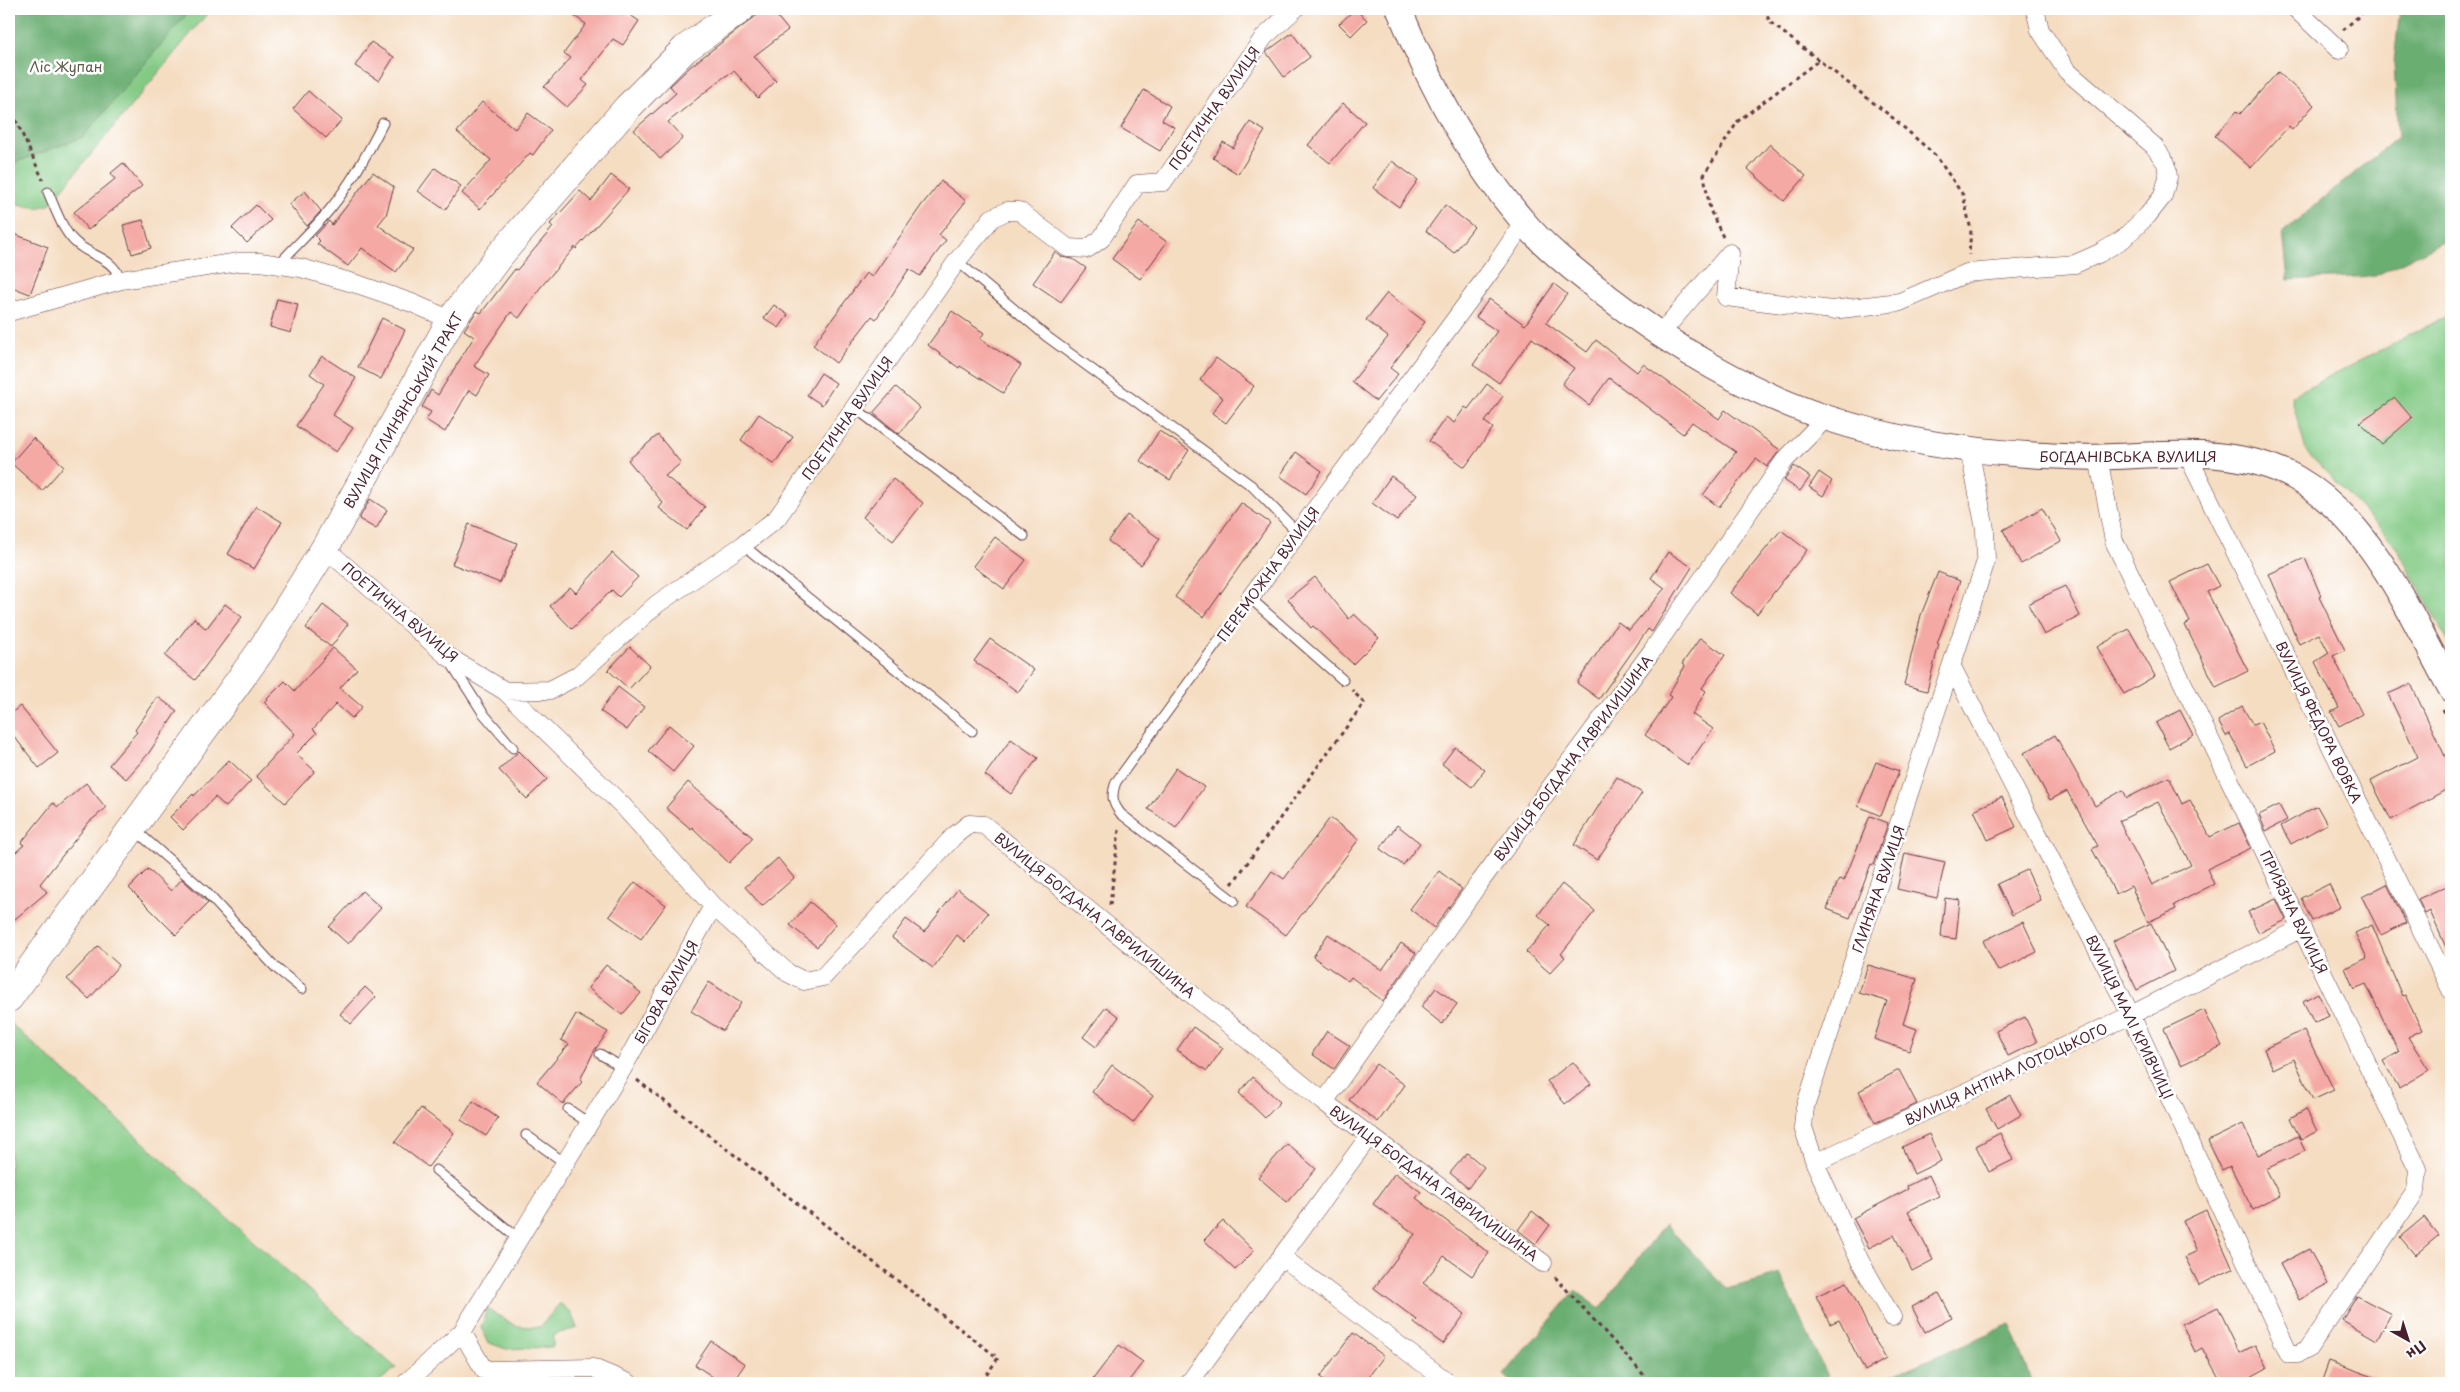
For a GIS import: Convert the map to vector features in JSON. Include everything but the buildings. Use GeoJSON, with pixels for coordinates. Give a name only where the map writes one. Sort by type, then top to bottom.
{"type":"FeatureCollection","features":[{"type":"Feature","properties":{"kind":"main road","name":"ВУЛИЦЯ ГЛИНЯНСЬКИЙ ТРАКТ"},"geometry":{"type":"LineString","coordinates":[[9,998],[260,652],[325,548],[451,320],[499,256],[628,107],[686,49],[741,9]]}},
{"type":"Feature","properties":{"kind":"main road","name":"БОГДАНІВСЬКА ВУЛИЦЯ"},"geometry":{"type":"LineString","coordinates":[[1400,9],[1420,59],[1456,128],[1478,162],[1524,222],[1589,282],[1660,334],[1728,375],[1826,418],[1884,434],[1969,448],[2031,455],[2098,458],[2187,454],[2231,457],[2271,466],[2327,499],[2355,529],[2388,575],[2447,698]]}},
{"type":"Feature","properties":{"kind":"street","name":"ПОЕТИЧНА ВУЛИЦЯ"},"geometry":{"type":"LineString","coordinates":[[325,548],[448,656],[505,691],[550,690],[577,676],[657,604],[777,518],[957,261],[992,218],[1007,211],[1019,211],[1068,248],[1087,249],[1101,240],[1137,184],[1163,182],[1264,37],[1294,9]]}},
{"type":"Feature","properties":{"kind":"street"},"geometry":{"type":"LineString","coordinates":[[1730,253],[1726,297],[1832,310],[1900,302],[1967,273],[2075,264],[2100,253],[2123,239],[2148,215],[2163,196],[2168,178],[2166,162],[2154,146],[2067,71],[2040,30],[2036,9]]}},
{"type":"Feature","properties":{"kind":"street"},"geometry":{"type":"LineString","coordinates":[[2296,9],[2335,46]]}},
{"type":"Feature","properties":{"kind":"street","name":"ПЕРЕМОЖНА ВУЛИЦЯ"},"geometry":{"type":"LineString","coordinates":[[1250,598],[1498,261],[1524,222]]}},
{"type":"Feature","properties":{"kind":"street"},"geometry":{"type":"LineString","coordinates":[[1660,334],[1730,253]]}},
{"type":"Feature","properties":{"kind":"street"},"geometry":{"type":"LineString","coordinates":[[9,312],[121,280],[239,262],[279,264],[302,268],[412,303],[451,320]]}},
{"type":"Feature","properties":{"kind":"street","name":"ВУЛИЦЯ БОГДАНА ГАВРИЛИШИНА"},"geometry":{"type":"LineString","coordinates":[[1324,1102],[1480,882],[1652,651],[1785,460],[1826,418]]}},
{"type":"Feature","properties":{"kind":"street","name":"ГЛИНЯНА ВУЛИЦЯ"},"geometry":{"type":"LineString","coordinates":[[1892,1317],[1860,1261],[1816,1163],[1804,1127],[1805,1107],[1986,561],[1985,529],[1969,448]]}},
{"type":"Feature","properties":{"kind":"street","name":"ВУЛИЦЯ ФЕДОРА ВОВКА"},"geometry":{"type":"LineString","coordinates":[[2187,454],[2451,990]]}},
{"type":"Feature","properties":{"kind":"street","name":"ПРИЯЗНА ВУЛИЦЯ"},"geometry":{"type":"LineString","coordinates":[[2098,458],[2114,541],[2418,1169],[2416,1191],[2308,1349]]}},
{"type":"Feature","properties":{"kind":"street","name":"ВУЛИЦЯ МАЛІ КРИВЧИЦІ"},"geometry":{"type":"LineString","coordinates":[[1952,667],[2131,1015],[2289,1354],[2298,1354],[2308,1349]]}},
{"type":"Feature","properties":{"kind":"street"},"geometry":{"type":"LineString","coordinates":[[505,691],[622,806],[713,906]]}},
{"type":"Feature","properties":{"kind":"street","name":"ВУЛИЦЯ БОГДАНА ГАВРИЛИШИНА"},"geometry":{"type":"LineString","coordinates":[[713,906],[788,973],[804,981],[823,977],[954,836],[969,824],[984,825],[1324,1102],[1543,1263]]}},
{"type":"Feature","properties":{"kind":"street","name":"БІГОВА ВУЛИЦЯ"},"geometry":{"type":"LineString","coordinates":[[406,1383],[462,1332],[623,1068],[713,906]]}},
{"type":"Feature","properties":{"kind":"street","name":"ВУЛИЦЯ АНТІНА ЛОТОЦЬКОГО"},"geometry":{"type":"LineString","coordinates":[[1816,1163],[2131,1015],[2302,928]]}},
{"type":"Feature","properties":{"kind":"street"},"geometry":{"type":"LineString","coordinates":[[1189,1383],[1370,1136]]}},
{"type":"Feature","properties":{"kind":"street"},"geometry":{"type":"LineString","coordinates":[[1282,1257],[1449,1383]]}},
{"type":"Feature","properties":{"kind":"street"},"geometry":{"type":"LineString","coordinates":[[462,1332],[484,1370],[597,1376],[628,1383]]}},
{"type":"Feature","properties":{"kind":"lane"},"geometry":{"type":"LineString","coordinates":[[279,264],[330,210],[347,187],[360,168],[383,123]]}},
{"type":"Feature","properties":{"kind":"lane"},"geometry":{"type":"LineString","coordinates":[[48,192],[57,214],[72,240],[113,265],[121,280]]}},
{"type":"Feature","properties":{"kind":"lane"},"geometry":{"type":"LineString","coordinates":[[957,261],[1046,336],[1252,486],[1298,533]]}},
{"type":"Feature","properties":{"kind":"lane"},"geometry":{"type":"LineString","coordinates":[[855,408],[1024,536]]}},
{"type":"Feature","properties":{"kind":"lane"},"geometry":{"type":"LineString","coordinates":[[743,544],[972,731]]}},
{"type":"Feature","properties":{"kind":"lane"},"geometry":{"type":"LineString","coordinates":[[1250,598],[1343,680]]}},
{"type":"Feature","properties":{"kind":"lane","name":"ПЕРЕМОЖНА ВУЛИЦЯ"},"geometry":{"type":"LineString","coordinates":[[1121,814],[1114,805],[1112,793],[1116,782],[1250,598]]}},
{"type":"Feature","properties":{"kind":"lane"},"geometry":{"type":"LineString","coordinates":[[448,656],[468,692],[513,748]]}},
{"type":"Feature","properties":{"kind":"lane"},"geometry":{"type":"LineString","coordinates":[[1121,814],[1234,901]]}},
{"type":"Feature","properties":{"kind":"lane"},"geometry":{"type":"LineString","coordinates":[[133,829],[206,892],[270,961],[302,989]]}},
{"type":"Feature","properties":{"kind":"lane"},"geometry":{"type":"LineString","coordinates":[[600,1054],[623,1068]]}},
{"type":"Feature","properties":{"kind":"lane"},"geometry":{"type":"LineString","coordinates":[[568,1109],[590,1124]]}},
{"type":"Feature","properties":{"kind":"lane"},"geometry":{"type":"LineString","coordinates":[[526,1135],[565,1163]]}},
{"type":"Feature","properties":{"kind":"lane"},"geometry":{"type":"LineString","coordinates":[[436,1170],[520,1239]]}},
{"type":"Feature","properties":{"kind":"path"},"geometry":{"type":"LineString","coordinates":[[1762,9],[1771,23],[1893,118],[1936,156],[1963,195],[1971,230],[1967,273]]}},
{"type":"Feature","properties":{"kind":"path"},"geometry":{"type":"LineString","coordinates":[[2335,46],[2367,9]]}},
{"type":"Feature","properties":{"kind":"path"},"geometry":{"type":"LineString","coordinates":[[1730,253],[1710,210],[1704,175],[1738,121],[1818,61]]}},
{"type":"Feature","properties":{"kind":"path"},"geometry":{"type":"LineString","coordinates":[[9,105],[48,192]]}},
{"type":"Feature","properties":{"kind":"path"},"geometry":{"type":"LineString","coordinates":[[1225,894],[1364,703],[1343,680]]}},
{"type":"Feature","properties":{"kind":"path"},"geometry":{"type":"LineString","coordinates":[[2447,698],[2451,724]]}},
{"type":"Feature","properties":{"kind":"path"},"geometry":{"type":"LineString","coordinates":[[1108,926],[1121,814]]}},
{"type":"Feature","properties":{"kind":"path"},"geometry":{"type":"LineString","coordinates":[[623,1068],[998,1358],[981,1383]]}},
{"type":"Feature","properties":{"kind":"path"},"geometry":{"type":"LineString","coordinates":[[1543,1263],[1652,1383]]}},
{"type":"Feature","properties":{"kind":"green space","name":"Ліс Жупан"},"geometry":{"type":"Polygon","coordinates":[[[9,9],[211,9],[49,205],[36,208],[9,202],[9,9]]]}},
{"type":"Feature","properties":{"kind":"green space","name":"Ліс Жупан"},"geometry":{"type":"Polygon","coordinates":[[[9,9],[191,9],[83,137],[9,165],[9,9]]]}},
{"type":"Feature","properties":{"kind":"green space"},"geometry":{"type":"Polygon","coordinates":[[[2400,9],[2451,9],[2451,238],[2375,276],[2288,280],[2283,232],[2398,137],[2394,62],[2400,9]]]}},
{"type":"Feature","properties":{"kind":"green space"},"geometry":{"type":"Polygon","coordinates":[[[2451,314],[2451,646],[2393,542],[2306,451],[2291,396],[2451,314]]]}},
{"type":"Feature","properties":{"kind":"green space"},"geometry":{"type":"Polygon","coordinates":[[[10,1023],[396,1368],[377,1383],[9,1383],[10,1023]]]}},
{"type":"Feature","properties":{"kind":"green space"},"geometry":{"type":"Polygon","coordinates":[[[1665,1224],[1727,1289],[1780,1274],[1830,1383],[1513,1383],[1504,1375],[1575,1291],[1600,1309],[1665,1224]]]}},
{"type":"Feature","properties":{"kind":"green space"},"geometry":{"type":"Polygon","coordinates":[[[560,1303],[571,1313],[577,1328],[553,1335],[553,1347],[506,1349],[487,1342],[481,1327],[487,1309],[516,1326],[540,1327],[560,1303]]]}},
{"type":"Feature","properties":{"kind":"green space"},"geometry":{"type":"Polygon","coordinates":[[[2010,1324],[2033,1383],[1875,1383],[2010,1324]]]}}]}
